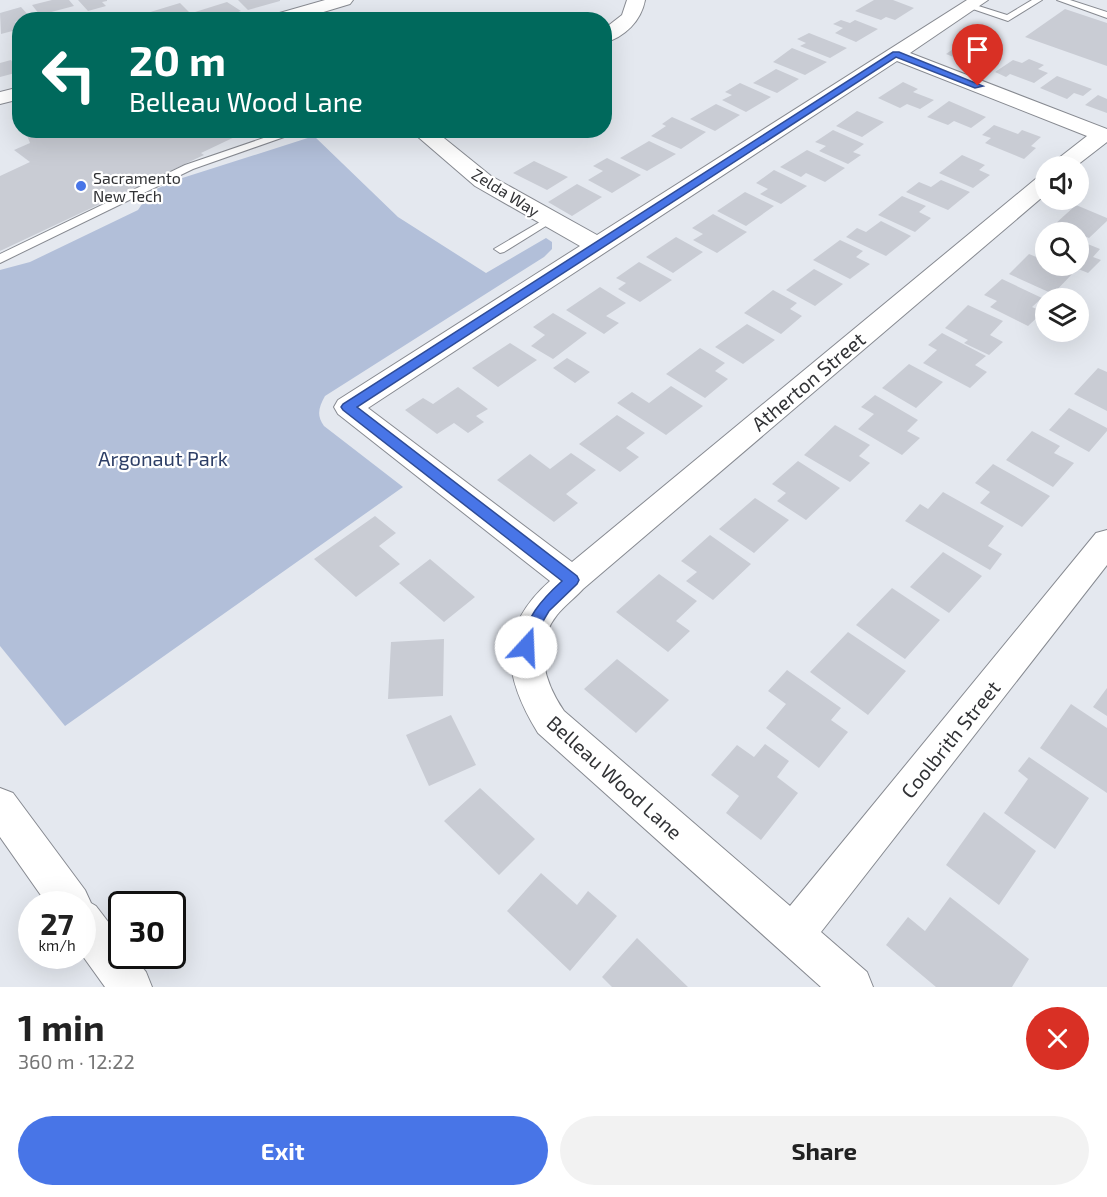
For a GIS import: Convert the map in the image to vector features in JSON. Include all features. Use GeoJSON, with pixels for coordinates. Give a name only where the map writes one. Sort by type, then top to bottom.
{"type":"FeatureCollection","features":[{"type":"Feature","properties":{"kind":"street"},"geometry":{"type":"LineString","coordinates":[[303,12],[344,0]]}},
{"type":"Feature","properties":{"kind":"street"},"geometry":{"type":"LineString","coordinates":[[612,32],[628,21],[635,9],[636,0]]}},
{"type":"Feature","properties":{"kind":"street"},"geometry":{"type":"LineString","coordinates":[[572,580],[348,407],[896,54],[967,2]]}},
{"type":"Feature","properties":{"kind":"street"},"geometry":{"type":"LineString","coordinates":[[896,54],[1105,135]]}},
{"type":"Feature","properties":{"kind":"street"},"geometry":{"type":"LineString","coordinates":[[1077,156],[1105,135]]}},
{"type":"Feature","properties":{"kind":"street","name":"Zelda Way"},"geometry":{"type":"LineString","coordinates":[[430,138],[483,181],[598,246]]}},
{"type":"Feature","properties":{"kind":"street","name":"Atherton Street"},"geometry":{"type":"LineString","coordinates":[[572,580],[1035,191]]}},
{"type":"Feature","properties":{"kind":"street","name":"Coolbrith Street"},"geometry":{"type":"LineString","coordinates":[[793,935],[1107,543]]}},
{"type":"Feature","properties":{"kind":"street","name":"Belleau Wood Lane"},"geometry":{"type":"LineString","coordinates":[[572,580],[543,607],[529,637],[525,661],[531,690],[537,703],[551,722],[852,987]]}},
{"type":"Feature","properties":{"kind":"street"},"geometry":{"type":"LineString","coordinates":[[0,806],[62,891]]}},
{"type":"Feature","properties":{"kind":"street"},"geometry":{"type":"LineString","coordinates":[[96,939],[131,987]]}},
{"type":"Feature","properties":{"kind":"lane"},"geometry":{"type":"LineString","coordinates":[[967,2],[1008,18],[1038,0]]}},
{"type":"Feature","properties":{"kind":"lane"},"geometry":{"type":"LineString","coordinates":[[1061,0],[1107,15]]}},
{"type":"Feature","properties":{"kind":"lane"},"geometry":{"type":"LineString","coordinates":[[0,259],[189,168],[275,138]]}},
{"type":"Feature","properties":{"kind":"lane"},"geometry":{"type":"LineString","coordinates":[[500,249],[550,219]]}},
{"type":"Feature","properties":{"kind":"green space","name":"Argonaut Park"},"geometry":{"type":"Polygon","coordinates":[[[308,138],[316,138],[398,217],[486,273],[546,238],[552,242],[552,249],[544,257],[325,396],[319,411],[324,426],[403,487],[65,726],[0,646],[0,270],[30,262],[138,210],[150,192],[176,180],[308,138]]]}},
{"type":"Feature","properties":{"kind":"building"},"geometry":{"type":"Polygon","coordinates":[[[52,0],[69,0],[74,6],[51,12],[38,12],[32,5],[52,0]]]}},
{"type":"Feature","properties":{"kind":"building"},"geometry":{"type":"Polygon","coordinates":[[[78,0],[107,1],[102,2],[106,6],[88,11],[78,0]]]}},
{"type":"Feature","properties":{"kind":"building"},"geometry":{"type":"Polygon","coordinates":[[[238,0],[280,0],[280,1],[248,10],[238,0]]]}},
{"type":"Feature","properties":{"kind":"building"},"geometry":{"type":"Polygon","coordinates":[[[874,0],[893,0],[914,8],[895,20],[886,17],[881,20],[855,11],[874,0]]]}},
{"type":"Feature","properties":{"kind":"building"},"geometry":{"type":"Polygon","coordinates":[[[227,2],[241,11],[238,12],[195,12],[227,2]]]}},
{"type":"Feature","properties":{"kind":"building"},"geometry":{"type":"Polygon","coordinates":[[[180,3],[189,12],[150,12],[180,3]]]}},
{"type":"Feature","properties":{"kind":"building"},"geometry":{"type":"Polygon","coordinates":[[[21,7],[26,12],[12,12],[12,31],[1,34],[0,13],[21,7]]]}},
{"type":"Feature","properties":{"kind":"building"},"geometry":{"type":"Polygon","coordinates":[[[1065,9],[1107,23],[1107,66],[1025,37],[1065,9]]]}},
{"type":"Feature","properties":{"kind":"building"},"geometry":{"type":"Polygon","coordinates":[[[841,20],[850,23],[855,20],[878,29],[856,42],[835,33],[843,28],[833,24],[841,20]]]}},
{"type":"Feature","properties":{"kind":"building"},"geometry":{"type":"Polygon","coordinates":[[[809,33],[847,48],[830,58],[800,46],[806,43],[797,39],[809,33]]]}},
{"type":"Feature","properties":{"kind":"building"},"geometry":{"type":"Polygon","coordinates":[[[963,42],[999,55],[986,65],[966,57],[961,60],[946,54],[963,42]]]}},
{"type":"Feature","properties":{"kind":"building"},"geometry":{"type":"Polygon","coordinates":[[[792,48],[827,62],[805,75],[773,62],[792,48]]]}},
{"type":"Feature","properties":{"kind":"building"},"geometry":{"type":"Polygon","coordinates":[[[1029,59],[1044,65],[1038,69],[1048,73],[1034,83],[1010,74],[1006,77],[995,72],[1013,60],[1022,63],[1029,59]]]}},
{"type":"Feature","properties":{"kind":"building"},"geometry":{"type":"Polygon","coordinates":[[[11,60],[12,74],[0,77],[0,63],[11,60]]]}},
{"type":"Feature","properties":{"kind":"building"},"geometry":{"type":"Polygon","coordinates":[[[776,69],[799,79],[777,93],[753,83],[776,69]]]}},
{"type":"Feature","properties":{"kind":"building"},"geometry":{"type":"Polygon","coordinates":[[[1057,76],[1092,89],[1083,96],[1074,93],[1067,99],[1040,88],[1057,76]]]}},
{"type":"Feature","properties":{"kind":"building"},"geometry":{"type":"Polygon","coordinates":[[[903,82],[918,89],[913,92],[934,100],[920,109],[907,104],[900,108],[878,98],[903,82]]]}},
{"type":"Feature","properties":{"kind":"building"},"geometry":{"type":"Polygon","coordinates":[[[740,83],[771,97],[746,112],[722,100],[732,95],[725,92],[740,83]]]}},
{"type":"Feature","properties":{"kind":"building"},"geometry":{"type":"Polygon","coordinates":[[[1098,95],[1107,99],[1107,113],[1085,105],[1098,95]]]}},
{"type":"Feature","properties":{"kind":"building"},"geometry":{"type":"Polygon","coordinates":[[[949,101],[986,117],[971,128],[954,121],[948,125],[927,117],[949,101]]]}},
{"type":"Feature","properties":{"kind":"building"},"geometry":{"type":"Polygon","coordinates":[[[716,104],[740,115],[715,131],[690,119],[716,104]]]}},
{"type":"Feature","properties":{"kind":"building"},"geometry":{"type":"Polygon","coordinates":[[[857,111],[884,122],[862,137],[836,126],[857,111]]]}},
{"type":"Feature","properties":{"kind":"building"},"geometry":{"type":"Polygon","coordinates":[[[672,117],[706,132],[681,149],[651,136],[666,126],[662,124],[672,117]]]}},
{"type":"Feature","properties":{"kind":"building"},"geometry":{"type":"Polygon","coordinates":[[[994,125],[1018,134],[1022,130],[1041,137],[1031,146],[1036,148],[1024,159],[985,143],[991,138],[982,135],[994,125]]]}},
{"type":"Feature","properties":{"kind":"building"},"geometry":{"type":"Polygon","coordinates":[[[833,130],[864,144],[853,152],[861,155],[848,164],[819,151],[826,146],[815,142],[833,130]]]}},
{"type":"Feature","properties":{"kind":"building"},"geometry":{"type":"Polygon","coordinates":[[[28,138],[233,138],[201,153],[204,155],[0,251],[0,176],[30,162],[14,150],[30,143],[28,138]]]}},
{"type":"Feature","properties":{"kind":"building"},"geometry":{"type":"Polygon","coordinates":[[[649,141],[676,154],[647,171],[620,158],[649,141]]]}},
{"type":"Feature","properties":{"kind":"building"},"geometry":{"type":"Polygon","coordinates":[[[807,150],[845,168],[825,182],[806,173],[801,177],[780,167],[807,150]]]}},
{"type":"Feature","properties":{"kind":"building"},"geometry":{"type":"Polygon","coordinates":[[[962,155],[985,165],[979,170],[990,175],[973,188],[939,173],[962,155]]]}},
{"type":"Feature","properties":{"kind":"building"},"geometry":{"type":"Polygon","coordinates":[[[607,158],[641,175],[612,193],[588,180],[603,171],[593,166],[607,158]]]}},
{"type":"Feature","properties":{"kind":"building"},"geometry":{"type":"Polygon","coordinates":[[[534,161],[568,177],[547,190],[513,173],[534,161]]]}},
{"type":"Feature","properties":{"kind":"building"},"geometry":{"type":"Polygon","coordinates":[[[774,170],[807,186],[781,204],[760,194],[768,189],[756,183],[774,170]]]}},
{"type":"Feature","properties":{"kind":"building"},"geometry":{"type":"Polygon","coordinates":[[[941,180],[970,192],[948,210],[906,192],[919,182],[931,187],[941,180]]]}},
{"type":"Feature","properties":{"kind":"building"},"geometry":{"type":"Polygon","coordinates":[[[577,184],[602,197],[572,216],[548,202],[577,184]]]}},
{"type":"Feature","properties":{"kind":"building"},"geometry":{"type":"Polygon","coordinates":[[[745,192],[774,206],[746,226],[717,211],[745,192]]]}},
{"type":"Feature","properties":{"kind":"building"},"geometry":{"type":"Polygon","coordinates":[[[902,196],[926,206],[919,212],[931,218],[915,232],[878,215],[902,196]]]}},
{"type":"Feature","properties":{"kind":"building"},"geometry":{"type":"Polygon","coordinates":[[[1070,210],[1088,210],[1107,218],[1107,221],[1089,238],[1089,222],[1057,222],[1070,210]]]}},
{"type":"Feature","properties":{"kind":"building"},"geometry":{"type":"Polygon","coordinates":[[[713,214],[747,232],[717,253],[693,240],[703,234],[692,228],[713,214]]]}},
{"type":"Feature","properties":{"kind":"building"},"geometry":{"type":"Polygon","coordinates":[[[881,221],[911,236],[886,256],[846,237],[857,228],[866,232],[881,221]]]}},
{"type":"Feature","properties":{"kind":"building"},"geometry":{"type":"Polygon","coordinates":[[[676,237],[703,252],[673,273],[646,257],[676,237]]]}},
{"type":"Feature","properties":{"kind":"building"},"geometry":{"type":"Polygon","coordinates":[[[840,240],[863,251],[856,257],[870,264],[850,279],[813,260],[840,240]]]}},
{"type":"Feature","properties":{"kind":"building"},"geometry":{"type":"Polygon","coordinates":[[[1089,244],[1100,249],[1093,257],[1101,260],[1089,272],[1089,244]]]}},
{"type":"Feature","properties":{"kind":"building"},"geometry":{"type":"Polygon","coordinates":[[[1029,254],[1035,256],[1035,276],[1070,276],[1059,288],[1040,288],[1009,274],[1029,254]]]}},
{"type":"Feature","properties":{"kind":"building"},"geometry":{"type":"Polygon","coordinates":[[[639,262],[672,280],[640,302],[618,289],[626,283],[616,278],[639,262]]]}},
{"type":"Feature","properties":{"kind":"building"},"geometry":{"type":"Polygon","coordinates":[[[814,269],[843,284],[815,306],[786,290],[814,269]]]}},
{"type":"Feature","properties":{"kind":"building"},"geometry":{"type":"Polygon","coordinates":[[[1002,279],[1035,295],[1035,304],[1032,307],[1035,308],[1035,319],[1028,326],[990,307],[997,301],[984,295],[1002,279]]]}},
{"type":"Feature","properties":{"kind":"building"},"geometry":{"type":"Polygon","coordinates":[[[600,287],[626,303],[606,316],[619,323],[604,334],[566,310],[600,287]]]}},
{"type":"Feature","properties":{"kind":"building"},"geometry":{"type":"Polygon","coordinates":[[[773,290],[797,303],[790,309],[802,316],[781,334],[744,313],[773,290]]]}},
{"type":"Feature","properties":{"kind":"building"},"geometry":{"type":"Polygon","coordinates":[[[968,305],[1003,321],[990,335],[1003,342],[989,355],[964,343],[968,340],[945,328],[968,305]]]}},
{"type":"Feature","properties":{"kind":"building"},"geometry":{"type":"Polygon","coordinates":[[[553,313],[587,333],[553,359],[531,346],[545,335],[533,327],[553,313]]]}},
{"type":"Feature","properties":{"kind":"building"},"geometry":{"type":"Polygon","coordinates":[[[747,324],[775,340],[743,364],[715,347],[747,324]]]}},
{"type":"Feature","properties":{"kind":"building"},"geometry":{"type":"Polygon","coordinates":[[[942,333],[986,356],[975,365],[987,372],[970,388],[923,363],[937,350],[928,345],[942,333]]]}},
{"type":"Feature","properties":{"kind":"building"},"geometry":{"type":"Polygon","coordinates":[[[510,343],[537,360],[498,387],[472,368],[510,343]]]}},
{"type":"Feature","properties":{"kind":"building"},"geometry":{"type":"Polygon","coordinates":[[[700,348],[725,363],[715,371],[728,379],[705,398],[666,374],[700,348]]]}},
{"type":"Feature","properties":{"kind":"building"},"geometry":{"type":"Polygon","coordinates":[[[567,358],[590,372],[575,383],[553,368],[567,358]]]}},
{"type":"Feature","properties":{"kind":"building"},"geometry":{"type":"Polygon","coordinates":[[[909,364],[943,382],[916,408],[882,388],[909,364]]]}},
{"type":"Feature","properties":{"kind":"building"},"geometry":{"type":"Polygon","coordinates":[[[1098,368],[1107,372],[1107,411],[1074,394],[1098,368]]]}},
{"type":"Feature","properties":{"kind":"building"},"geometry":{"type":"Polygon","coordinates":[[[671,386],[703,406],[666,435],[617,403],[632,392],[649,403],[671,386]]]}},
{"type":"Feature","properties":{"kind":"building"},"geometry":{"type":"Polygon","coordinates":[[[458,387],[488,409],[476,416],[484,422],[468,433],[454,423],[437,434],[405,410],[423,398],[433,404],[458,387]]]}},
{"type":"Feature","properties":{"kind":"building"},"geometry":{"type":"Polygon","coordinates":[[[875,395],[918,420],[907,431],[920,438],[902,455],[858,429],[874,414],[861,407],[875,395]]]}},
{"type":"Feature","properties":{"kind":"building"},"geometry":{"type":"Polygon","coordinates":[[[1069,408],[1107,428],[1089,452],[1049,430],[1069,408]]]}},
{"type":"Feature","properties":{"kind":"building"},"geometry":{"type":"Polygon","coordinates":[[[617,415],[645,433],[626,448],[639,457],[620,472],[579,444],[617,415]]]}},
{"type":"Feature","properties":{"kind":"building"},"geometry":{"type":"Polygon","coordinates":[[[835,425],[870,445],[859,456],[870,463],[850,482],[804,455],[835,425]]]}},
{"type":"Feature","properties":{"kind":"building"},"geometry":{"type":"Polygon","coordinates":[[[1032,431],[1060,446],[1054,453],[1074,463],[1053,487],[1006,460],[1032,431]]]}},
{"type":"Feature","properties":{"kind":"building"},"geometry":{"type":"Polygon","coordinates":[[[571,453],[596,470],[566,494],[578,503],[554,522],[497,480],[530,454],[550,469],[571,453]]]}},
{"type":"Feature","properties":{"kind":"building"},"geometry":{"type":"Polygon","coordinates":[[[798,461],[840,488],[806,520],[777,501],[786,493],[772,484],[798,461]]]}},
{"type":"Feature","properties":{"kind":"building"},"geometry":{"type":"Polygon","coordinates":[[[993,464],[1050,496],[1022,527],[980,503],[990,492],[975,483],[993,464]]]}},
{"type":"Feature","properties":{"kind":"building"},"geometry":{"type":"Polygon","coordinates":[[[943,492],[1004,526],[988,546],[1002,554],[990,570],[905,521],[920,504],[928,509],[943,492]]]}},
{"type":"Feature","properties":{"kind":"building"},"geometry":{"type":"Polygon","coordinates":[[[755,498],[789,520],[754,553],[719,529],[755,498]]]}},
{"type":"Feature","properties":{"kind":"building"},"geometry":{"type":"Polygon","coordinates":[[[375,516],[396,533],[379,546],[400,564],[356,597],[314,559],[375,516]]]}},
{"type":"Feature","properties":{"kind":"building"},"geometry":{"type":"Polygon","coordinates":[[[710,535],[751,564],[713,600],[686,581],[697,572],[681,561],[710,535]]]}},
{"type":"Feature","properties":{"kind":"building"},"geometry":{"type":"Polygon","coordinates":[[[943,552],[982,576],[949,613],[910,587],[943,552]]]}},
{"type":"Feature","properties":{"kind":"building"},"geometry":{"type":"Polygon","coordinates":[[[430,559],[475,597],[444,622],[399,583],[430,559]]]}},
{"type":"Feature","properties":{"kind":"building"},"geometry":{"type":"Polygon","coordinates":[[[659,574],[697,601],[676,621],[690,631],[668,652],[616,612],[659,574]]]}},
{"type":"Feature","properties":{"kind":"building"},"geometry":{"type":"Polygon","coordinates":[[[892,588],[940,620],[905,659],[856,625],[892,588]]]}},
{"type":"Feature","properties":{"kind":"building"},"geometry":{"type":"Polygon","coordinates":[[[848,632],[906,671],[868,715],[810,672],[848,632]]]}},
{"type":"Feature","properties":{"kind":"building"},"geometry":{"type":"Polygon","coordinates":[[[444,639],[443,696],[388,699],[391,642],[444,639]]]}},
{"type":"Feature","properties":{"kind":"building"},"geometry":{"type":"Polygon","coordinates":[[[617,659],[669,700],[636,733],[584,689],[617,659]]]}},
{"type":"Feature","properties":{"kind":"building"},"geometry":{"type":"Polygon","coordinates":[[[787,670],[841,708],[831,720],[848,732],[819,768],[766,728],[786,704],[768,691],[787,670]]]}},
{"type":"Feature","properties":{"kind":"building"},"geometry":{"type":"Polygon","coordinates":[[[1107,688],[1107,716],[1093,707],[1107,688]]]}},
{"type":"Feature","properties":{"kind":"building"},"geometry":{"type":"Polygon","coordinates":[[[1071,704],[1107,728],[1107,793],[1040,748],[1071,704]]]}},
{"type":"Feature","properties":{"kind":"building"},"geometry":{"type":"Polygon","coordinates":[[[451,715],[476,765],[429,786],[406,735],[451,715]]]}},
{"type":"Feature","properties":{"kind":"building"},"geometry":{"type":"Polygon","coordinates":[[[765,744],[789,761],[777,777],[798,793],[761,840],[726,813],[739,796],[711,775],[737,745],[754,757],[765,744]]]}},
{"type":"Feature","properties":{"kind":"building"},"geometry":{"type":"Polygon","coordinates":[[[1029,757],[1089,798],[1055,849],[1004,813],[1028,779],[1018,771],[1029,757]]]}},
{"type":"Feature","properties":{"kind":"building"},"geometry":{"type":"Polygon","coordinates":[[[480,788],[535,839],[499,875],[444,821],[480,788]]]}},
{"type":"Feature","properties":{"kind":"building"},"geometry":{"type":"Polygon","coordinates":[[[984,812],[1036,851],[999,905],[946,865],[984,812]]]}},
{"type":"Feature","properties":{"kind":"building"},"geometry":{"type":"Polygon","coordinates":[[[541,873],[577,905],[588,891],[617,916],[570,971],[507,911],[541,873]]]}},
{"type":"Feature","properties":{"kind":"building"},"geometry":{"type":"Polygon","coordinates":[[[950,897],[1029,959],[1012,987],[936,987],[886,945],[908,917],[925,931],[950,897]]]}},
{"type":"Feature","properties":{"kind":"building"},"geometry":{"type":"Polygon","coordinates":[[[637,938],[688,987],[612,987],[602,977],[637,938]]]}},
{"type":"Feature","properties":{"kind":"place","name":"Sacramento New Tech"},"geometry":{"type":"Point","coordinates":[81,186]}},
{"type":"Feature","properties":{"kind":"route"},"geometry":{"type":"LineString","coordinates":[[526,647],[532,627],[543,607],[572,580],[348,407],[896,54],[978,86]]}}]}
